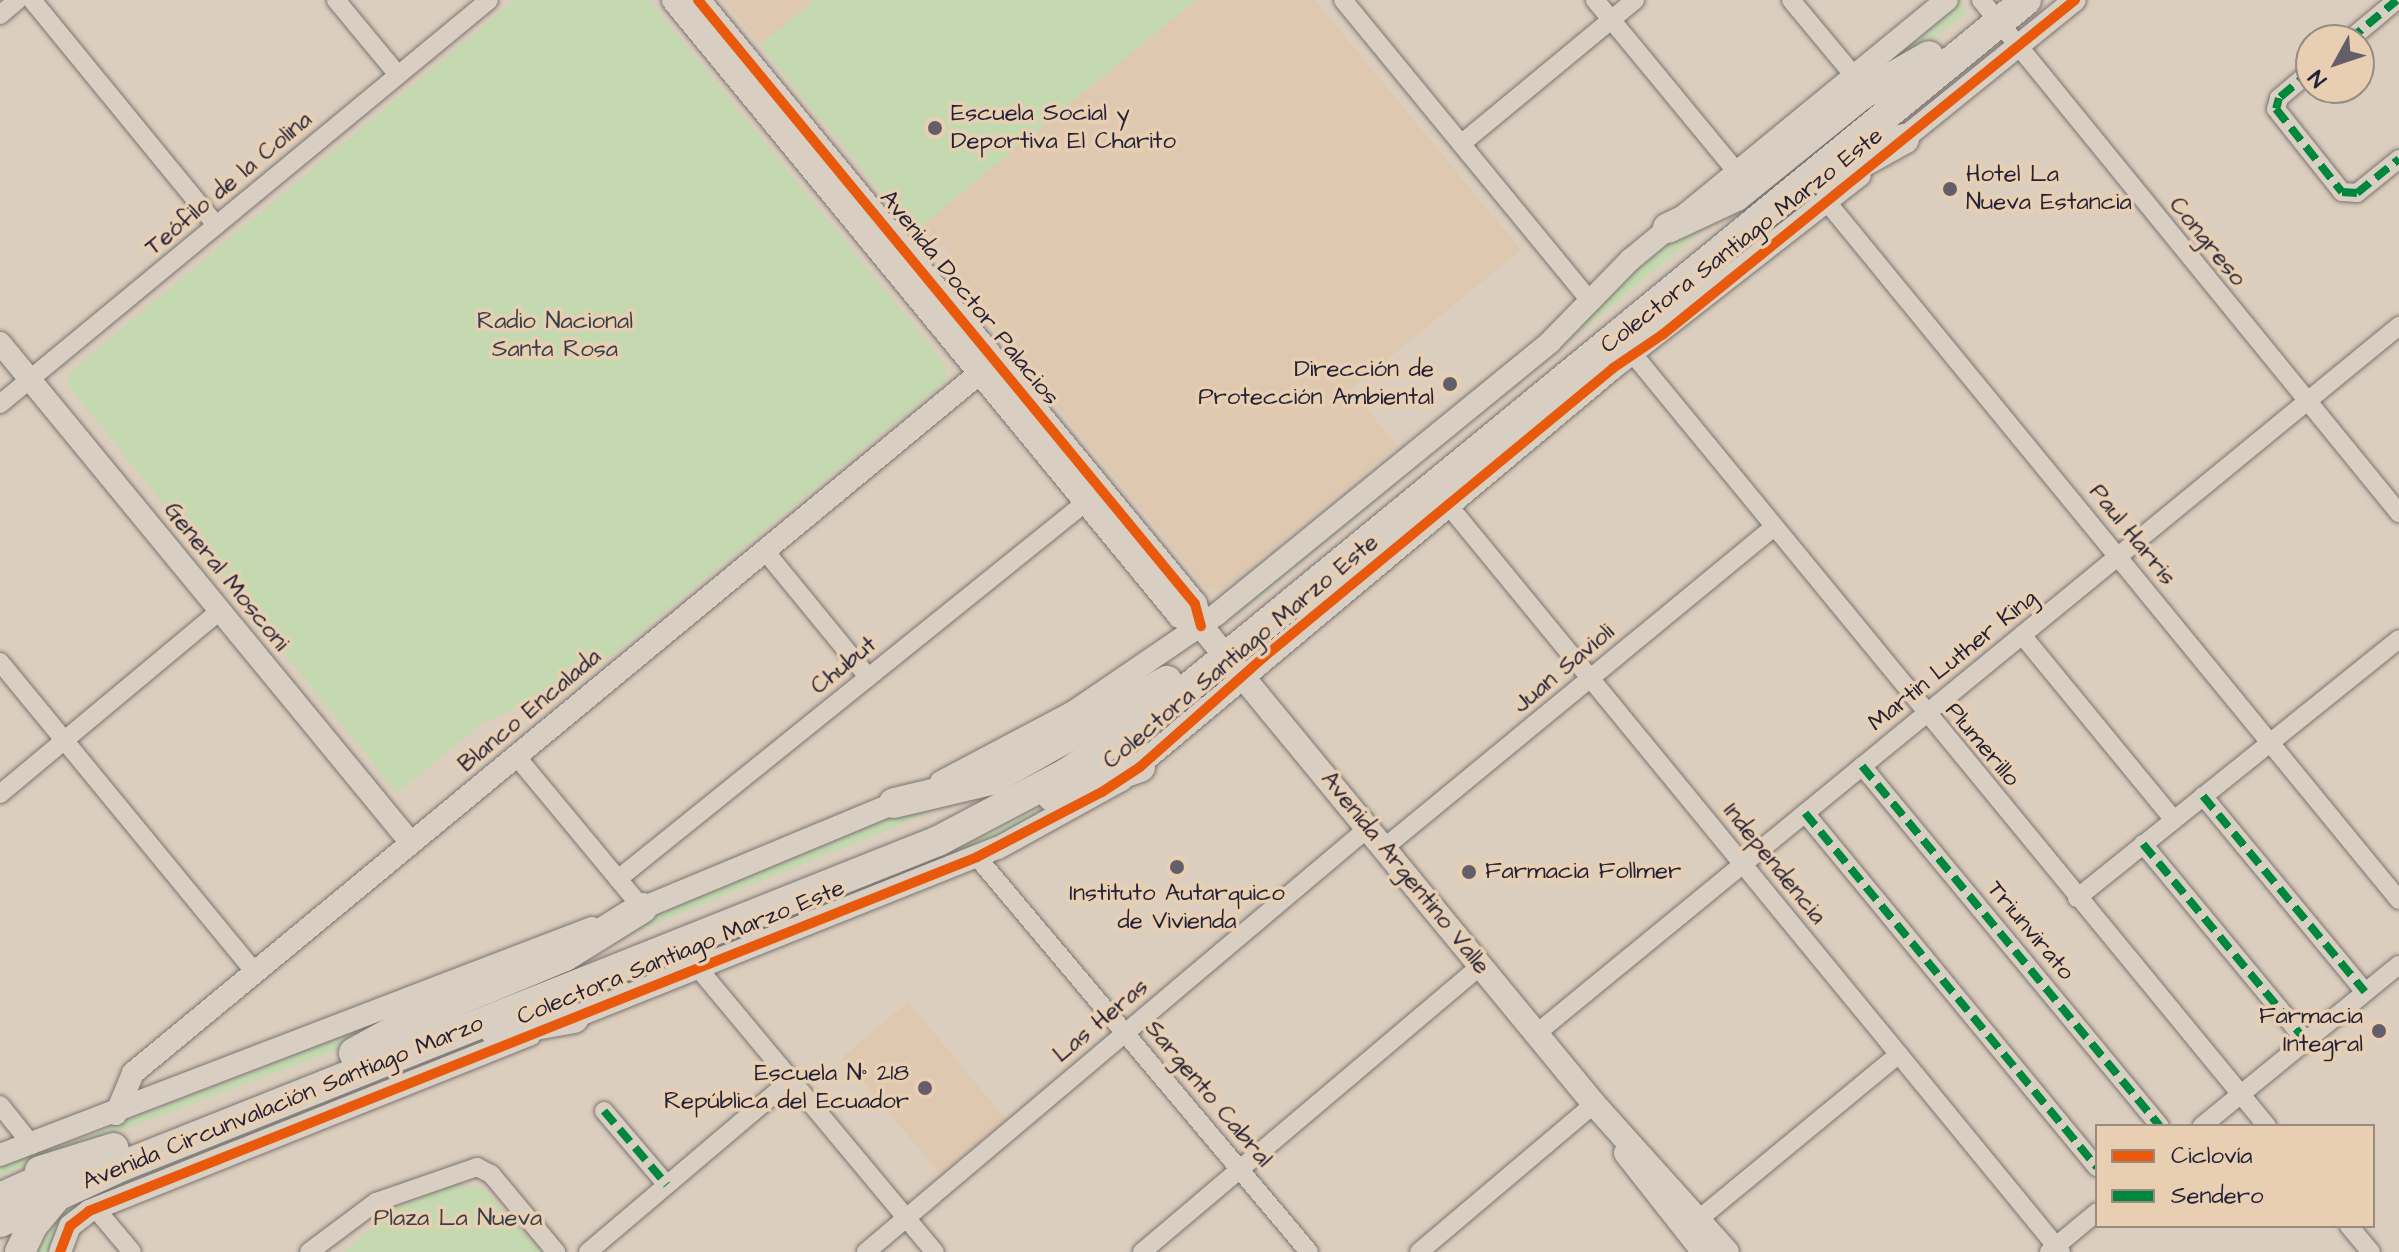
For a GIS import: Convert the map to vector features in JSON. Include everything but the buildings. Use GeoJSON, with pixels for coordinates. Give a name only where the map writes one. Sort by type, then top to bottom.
{"type":"FeatureCollection","features":[{"type":"Feature","properties":{"kind":"highway","name":"Avenida Circunvalación Santiago Marzo"},"geometry":{"type":"LineString","coordinates":[[0,1222],[64,1191],[289,1099],[961,831],[1034,793],[1134,730],[1221,650],[1929,56],[1991,8],[2026,0]]}},
{"type":"Feature","properties":{"kind":"highway","name":"Avenida Circunvalación Santiago Marzo"},"geometry":{"type":"LineString","coordinates":[[0,1198],[114,1148],[954,812],[1057,756],[1167,681],[1221,650],[1626,344],[1991,8]]}},
{"type":"Feature","properties":{"kind":"highway"},"geometry":{"type":"LineString","coordinates":[[1668,228],[1730,200],[1861,95],[1929,56]]}},
{"type":"Feature","properties":{"kind":"highway"},"geometry":{"type":"LineString","coordinates":[[1626,344],[1823,184],[1904,139]]}},
{"type":"Feature","properties":{"kind":"highway"},"geometry":{"type":"LineString","coordinates":[[894,803],[991,780],[1167,681]]}},
{"type":"Feature","properties":{"kind":"highway"},"geometry":{"type":"LineString","coordinates":[[826,886],[910,866],[1052,798],[1140,767]]}},
{"type":"Feature","properties":{"kind":"highway"},"geometry":{"type":"LineString","coordinates":[[354,1053],[418,1017],[571,953],[642,908]]}},
{"type":"Feature","properties":{"kind":"highway"},"geometry":{"type":"LineString","coordinates":[[289,1099],[354,1087],[497,1032],[574,1018]]}},
{"type":"Feature","properties":{"kind":"highway"},"geometry":{"type":"LineString","coordinates":[[0,1183],[114,1148]]}},
{"type":"Feature","properties":{"kind":"highway"},"geometry":{"type":"LineString","coordinates":[[20,1252],[32,1226],[64,1191]]}},
{"type":"Feature","properties":{"kind":"main road","name":"Avenida Doctor Palacios"},"geometry":{"type":"LineString","coordinates":[[674,0],[987,367],[1093,496],[1182,618],[1221,650]]}},
{"type":"Feature","properties":{"kind":"main road","name":"Avenida Doctor Palacios"},"geometry":{"type":"LineString","coordinates":[[698,0],[987,367]]}},
{"type":"Feature","properties":{"kind":"main road","name":"Avenida Argentino Valle"},"geometry":{"type":"LineString","coordinates":[[1221,650],[1706,1243]]}},
{"type":"Feature","properties":{"kind":"street"},"geometry":{"type":"LineString","coordinates":[[0,15],[18,0]]}},
{"type":"Feature","properties":{"kind":"street"},"geometry":{"type":"LineString","coordinates":[[32,0],[216,225]]}},
{"type":"Feature","properties":{"kind":"street"},"geometry":{"type":"LineString","coordinates":[[336,0],[398,75]]}},
{"type":"Feature","properties":{"kind":"street","name":"Teófilo de la Colina"},"geometry":{"type":"LineString","coordinates":[[0,404],[489,0]]}},
{"type":"Feature","properties":{"kind":"street"},"geometry":{"type":"LineString","coordinates":[[1343,0],[1591,302]]}},
{"type":"Feature","properties":{"kind":"street"},"geometry":{"type":"LineString","coordinates":[[1595,0],[1737,172]]}},
{"type":"Feature","properties":{"kind":"street"},"geometry":{"type":"LineString","coordinates":[[1461,144],[1635,0]]}},
{"type":"Feature","properties":{"kind":"street"},"geometry":{"type":"LineString","coordinates":[[1791,0],[1854,76]]}},
{"type":"Feature","properties":{"kind":"street","name":"Colectora Santiago Marzo Este"},"geometry":{"type":"LineString","coordinates":[[60,1252],[70,1226],[95,1208],[977,857],[1082,804],[1140,767],[1221,650],[1550,342],[1623,266],[1947,0]]}},
{"type":"Feature","properties":{"kind":"street","name":"Colectora Santiago Marzo Este"},"geometry":{"type":"LineString","coordinates":[[0,1155],[116,1114],[642,908],[894,803],[1000,754],[1075,711],[1221,650],[1449,506],[1626,344],[1827,202],[2075,0]]}},
{"type":"Feature","properties":{"kind":"street"},"geometry":{"type":"LineString","coordinates":[[2368,24],[2397,0]]}},
{"type":"Feature","properties":{"kind":"street","name":"Congreso"},"geometry":{"type":"LineString","coordinates":[[1991,8],[2016,47],[2399,513]]}},
{"type":"Feature","properties":{"kind":"street"},"geometry":{"type":"LineString","coordinates":[[2295,86],[2275,105],[2349,195],[2399,159]]}},
{"type":"Feature","properties":{"kind":"street","name":"Paul Harris"},"geometry":{"type":"LineString","coordinates":[[1827,202],[2399,900]]}},
{"type":"Feature","properties":{"kind":"street","name":"Martin Luther King"},"geometry":{"type":"LineString","coordinates":[[1537,1033],[2399,326]]}},
{"type":"Feature","properties":{"kind":"street","name":"General Mosconi"},"geometry":{"type":"LineString","coordinates":[[0,343],[411,843]]}},
{"type":"Feature","properties":{"kind":"street","name":"Plumerillo"},"geometry":{"type":"LineString","coordinates":[[1626,344],[1926,714],[2265,1124]]}},
{"type":"Feature","properties":{"kind":"street","name":"Blanco Encalada"},"geometry":{"type":"LineString","coordinates":[[116,1114],[133,1073],[987,367]]}},
{"type":"Feature","properties":{"kind":"street","name":"Chubut"},"geometry":{"type":"LineString","coordinates":[[618,879],[1093,496]]}},
{"type":"Feature","properties":{"kind":"street","name":"Independencia"},"geometry":{"type":"LineString","coordinates":[[1449,506],[1899,1054],[2055,1250]]}},
{"type":"Feature","properties":{"kind":"street","name":"Juan Savioli"},"geometry":{"type":"LineString","coordinates":[[1384,848],[1774,527]]}},
{"type":"Feature","properties":{"kind":"street"},"geometry":{"type":"LineString","coordinates":[[765,551],[868,677]]}},
{"type":"Feature","properties":{"kind":"street"},"geometry":{"type":"LineString","coordinates":[[0,794],[220,611]]}},
{"type":"Feature","properties":{"kind":"street"},"geometry":{"type":"LineString","coordinates":[[2022,635],[2174,820]]}},
{"type":"Feature","properties":{"kind":"street"},"geometry":{"type":"LineString","coordinates":[[2077,898],[2399,639]]}},
{"type":"Feature","properties":{"kind":"street"},"geometry":{"type":"LineString","coordinates":[[0,662],[255,972]]}},
{"type":"Feature","properties":{"kind":"street"},"geometry":{"type":"LineString","coordinates":[[516,756],[642,908]]}},
{"type":"Feature","properties":{"kind":"street","name":"Triunvirato"},"geometry":{"type":"LineString","coordinates":[[1862,766],[2158,1124]]}},
{"type":"Feature","properties":{"kind":"street"},"geometry":{"type":"LineString","coordinates":[[2203,796],[2365,992]]}},
{"type":"Feature","properties":{"kind":"street"},"geometry":{"type":"LineString","coordinates":[[1805,813],[2095,1165]]}},
{"type":"Feature","properties":{"kind":"street","name":"Las Heras"},"geometry":{"type":"LineString","coordinates":[[866,1252],[1368,828]]}},
{"type":"Feature","properties":{"kind":"street"},"geometry":{"type":"LineString","coordinates":[[2143,844],[2306,1041]]}},
{"type":"Feature","properties":{"kind":"street","name":"Sargento Cabral"},"geometry":{"type":"LineString","coordinates":[[977,857],[1309,1252]]}},
{"type":"Feature","properties":{"kind":"street"},"geometry":{"type":"LineString","coordinates":[[2205,1124],[2399,965]]}},
{"type":"Feature","properties":{"kind":"street"},"geometry":{"type":"LineString","coordinates":[[1142,1252],[1481,966]]}},
{"type":"Feature","properties":{"kind":"street"},"geometry":{"type":"LineString","coordinates":[[698,968],[935,1252]]}},
{"type":"Feature","properties":{"kind":"street"},"geometry":{"type":"LineString","coordinates":[[1706,1243],[1899,1054]]}},
{"type":"Feature","properties":{"kind":"street"},"geometry":{"type":"LineString","coordinates":[[588,1252],[791,1080]]}},
{"type":"Feature","properties":{"kind":"street"},"geometry":{"type":"LineString","coordinates":[[1419,1252],[1594,1104]]}},
{"type":"Feature","properties":{"kind":"street"},"geometry":{"type":"LineString","coordinates":[[0,1105],[32,1145]]}},
{"type":"Feature","properties":{"kind":"street"},"geometry":{"type":"LineString","coordinates":[[604,1111],[667,1185]]}},
{"type":"Feature","properties":{"kind":"street"},"geometry":{"type":"LineString","coordinates":[[309,1252],[376,1202],[481,1167],[556,1252]]}},
{"type":"Feature","properties":{"kind":"street"},"geometry":{"type":"LineString","coordinates":[[95,1208],[132,1252]]}},
{"type":"Feature","properties":{"kind":"street"},"geometry":{"type":"LineString","coordinates":[[2055,1250],[2095,1214]]}},
{"type":"Feature","properties":{"kind":"street"},"geometry":{"type":"LineString","coordinates":[[2351,1228],[2371,1252]]}},
{"type":"Feature","properties":{"kind":"shaded area"},"geometry":{"type":"Polygon","coordinates":[[[723,0],[815,0],[760,45],[723,0]]]}},
{"type":"Feature","properties":{"kind":"shaded area"},"geometry":{"type":"Polygon","coordinates":[[[1196,0],[1315,0],[1521,250],[1351,389],[1397,446],[1222,590],[1206,588],[1008,346],[1020,337],[1013,328],[1000,337],[939,263],[950,253],[944,245],[932,255],[914,232],[1196,0]]]}},
{"type":"Feature","properties":{"kind":"shaded area","name":"Escuela N° 218 República del Ecuador"},"geometry":{"type":"Polygon","coordinates":[[[908,1002],[1006,1119],[940,1174],[842,1057],[908,1002]]]}},
{"type":"Feature","properties":{"kind":"green space","name":"Radio Nacional Santa Rosa"},"geometry":{"type":"Polygon","coordinates":[[[514,0],[649,0],[947,367],[945,381],[593,671],[481,724],[397,793],[68,385],[69,373],[514,0]]]}},
{"type":"Feature","properties":{"kind":"green space","name":"Escuela Social y Deportiva El Charito"},"geometry":{"type":"Polygon","coordinates":[[[815,0],[1196,0],[914,232],[760,45],[815,0]]]}},
{"type":"Feature","properties":{"kind":"green space"},"geometry":{"type":"Polygon","coordinates":[[[1960,1],[1967,13],[1727,196],[1956,3],[1960,1]]]}},
{"type":"Feature","properties":{"kind":"green space"},"geometry":{"type":"Polygon","coordinates":[[[1726,211],[1238,615],[1234,615],[1233,610],[1577,331],[1659,247],[1726,211]]]}},
{"type":"Feature","properties":{"kind":"green space"},"geometry":{"type":"Polygon","coordinates":[[[1075,793],[1028,824],[585,1005],[520,1018],[840,889],[912,869],[1075,793]]]}},
{"type":"Feature","properties":{"kind":"green space"},"geometry":{"type":"Polygon","coordinates":[[[962,798],[594,948],[653,913],[890,814],[962,798]]]}},
{"type":"Feature","properties":{"kind":"green space"},"geometry":{"type":"Polygon","coordinates":[[[560,950],[347,1046],[0,1176],[0,1165],[70,1143],[560,950]]]}},
{"type":"Feature","properties":{"kind":"green space"},"geometry":{"type":"Polygon","coordinates":[[[494,1038],[72,1208],[51,1252],[29,1252],[54,1211],[270,1114],[355,1093],[494,1038]]]}},
{"type":"Feature","properties":{"kind":"green space","name":"Plaza La Nueva"},"geometry":{"type":"Polygon","coordinates":[[[454,1184],[483,1188],[541,1252],[344,1252],[392,1210],[454,1184]]]}},
{"type":"Feature","properties":{"kind":"marked path"},"geometry":{"type":"LineString","coordinates":[[2368,24],[2397,0]]}},
{"type":"Feature","properties":{"kind":"marked path"},"geometry":{"type":"LineString","coordinates":[[2295,84],[2279,98],[2276,109],[2342,192],[2357,193],[2399,159]]}},
{"type":"Feature","properties":{"kind":"marked path"},"geometry":{"type":"LineString","coordinates":[[1862,766],[2158,1124]]}},
{"type":"Feature","properties":{"kind":"marked path"},"geometry":{"type":"LineString","coordinates":[[2203,796],[2365,992]]}},
{"type":"Feature","properties":{"kind":"marked path"},"geometry":{"type":"LineString","coordinates":[[1805,813],[2095,1165]]}},
{"type":"Feature","properties":{"kind":"marked path"},"geometry":{"type":"LineString","coordinates":[[2143,844],[2306,1041]]}},
{"type":"Feature","properties":{"kind":"marked path"},"geometry":{"type":"LineString","coordinates":[[604,1111],[667,1185]]}},
{"type":"Feature","properties":{"kind":"cycle path"},"geometry":{"type":"LineString","coordinates":[[698,0],[1195,604],[1201,626]]}},
{"type":"Feature","properties":{"kind":"cycle path"},"geometry":{"type":"LineString","coordinates":[[60,1252],[70,1226],[89,1211],[977,857],[1102,792],[1140,767],[1264,657],[1613,368],[1662,335],[2075,0]]}},
{"type":"Feature","properties":{"kind":"place","name":"Escuela Social y Deportiva El Charito"},"geometry":{"type":"Point","coordinates":[935,128]}},
{"type":"Feature","properties":{"kind":"place","name":"Hotel La Nueva Estancia"},"geometry":{"type":"Point","coordinates":[1950,189]}},
{"type":"Feature","properties":{"kind":"place","name":"Dirección de Protección Ambiental"},"geometry":{"type":"Point","coordinates":[1450,384]}},
{"type":"Feature","properties":{"kind":"place","name":"Instituto Autarquico de Vivienda"},"geometry":{"type":"Point","coordinates":[1177,867]}},
{"type":"Feature","properties":{"kind":"place","name":"Farmacia Follmer"},"geometry":{"type":"Point","coordinates":[1469,872]}},
{"type":"Feature","properties":{"kind":"place","name":"Farmacia Integral"},"geometry":{"type":"Point","coordinates":[2379,1031]}},
{"type":"Feature","properties":{"kind":"place","name":"Escuela N° 218 República del Ecuador"},"geometry":{"type":"Point","coordinates":[925,1088]}}]}
